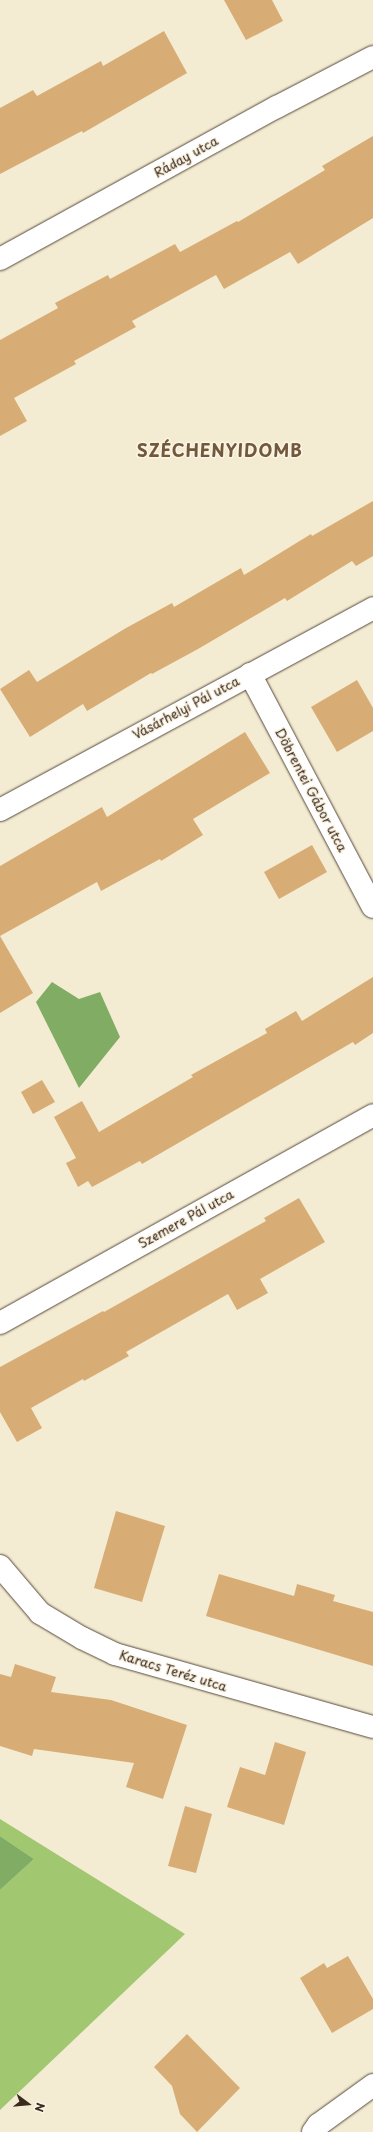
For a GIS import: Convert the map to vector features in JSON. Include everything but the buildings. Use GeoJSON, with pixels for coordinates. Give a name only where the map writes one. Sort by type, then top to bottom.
{"type":"FeatureCollection","features":[{"type":"Feature","properties":{"kind":"street","name":"Ráday utca"},"geometry":{"type":"LineString","coordinates":[[0,258],[373,57]]}},
{"type":"Feature","properties":{"kind":"street","name":"Vásárhelyi Pál utca"},"geometry":{"type":"LineString","coordinates":[[0,810],[373,608]]}},
{"type":"Feature","properties":{"kind":"street","name":"Döbrentei Gábor utca"},"geometry":{"type":"LineString","coordinates":[[250,674],[373,907]]}},
{"type":"Feature","properties":{"kind":"street","name":"Szemere Pál utca"},"geometry":{"type":"LineString","coordinates":[[0,1323],[373,1115]]}},
{"type":"Feature","properties":{"kind":"street","name":"Karacs Teréz utca"},"geometry":{"type":"LineString","coordinates":[[0,1566],[40,1612],[82,1638],[115,1654],[373,1727]]}},
{"type":"Feature","properties":{"kind":"street"},"geometry":{"type":"LineString","coordinates":[[313,2132],[318,2125],[373,2085]]}},
{"type":"Feature","properties":{"kind":"green space"},"geometry":{"type":"Polygon","coordinates":[[[52,982],[79,999],[100,992],[120,1037],[79,1088],[36,1002],[52,982]]]}},
{"type":"Feature","properties":{"kind":"green space"},"geometry":{"type":"Polygon","coordinates":[[[0,1819],[185,1934],[0,2110],[0,1890],[34,1859],[0,1836],[0,1819]]]}},
{"type":"Feature","properties":{"kind":"green space"},"geometry":{"type":"Polygon","coordinates":[[[0,1836],[34,1859],[0,1890],[0,1836]]]}},
{"type":"Feature","properties":{"kind":"district","name":"SZÉCHENYIDOMB"},"geometry":{"type":"Point","coordinates":[220,451]}}]}
